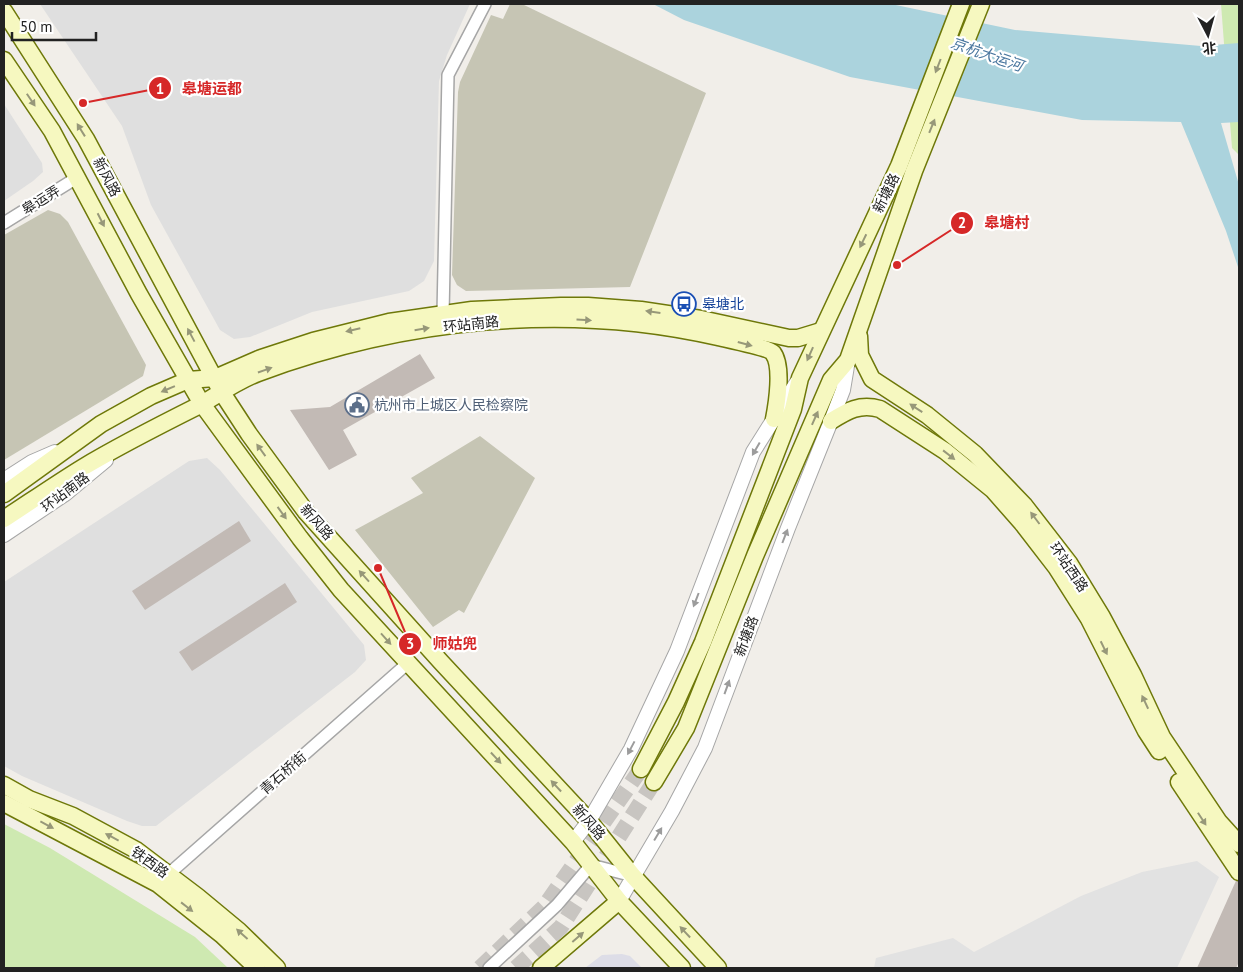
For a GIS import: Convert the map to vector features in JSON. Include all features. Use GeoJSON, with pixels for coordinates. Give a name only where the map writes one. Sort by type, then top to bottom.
{"type":"FeatureCollection","features":[{"type":"Feature","properties":{"kind":"main road","name":"新塘路"},"geometry":{"type":"LineString","coordinates":[[654,782],[686,728],[755,556],[831,380],[848,360],[859,331],[907,168],[961,4]]}},
{"type":"Feature","properties":{"kind":"main road","name":"新塘路"},"geometry":{"type":"LineString","coordinates":[[642,769],[704,642],[793,410],[800,378],[821,331],[907,168],[981,4]]}},
{"type":"Feature","properties":{"kind":"main road","name":"新风路"},"geometry":{"type":"LineString","coordinates":[[4,12],[86,139],[218,384],[249,434],[306,512],[441,662],[589,821],[633,876],[718,968]]}},
{"type":"Feature","properties":{"kind":"main road"},"geometry":{"type":"LineString","coordinates":[[4,53],[23,40]]}},
{"type":"Feature","properties":{"kind":"main road","name":"新风路"},"geometry":{"type":"LineString","coordinates":[[4,60],[52,131],[202,404],[306,546],[341,590],[573,842],[619,901],[682,968]]}},
{"type":"Feature","properties":{"kind":"main road","name":"环站南路"},"geometry":{"type":"LineString","coordinates":[[4,519],[82,468],[175,416],[202,404],[218,384],[261,358],[321,338],[389,322],[512,307],[588,306],[641,310],[701,319],[790,338],[798,338],[821,331]]}},
{"type":"Feature","properties":{"kind":"main road","name":"环站南路"},"geometry":{"type":"LineString","coordinates":[[4,494],[101,424],[151,396],[188,380],[218,384],[255,374],[287,362],[372,339],[469,323],[561,318],[617,322],[679,329],[729,339],[770,351],[773,353],[776,361],[779,394],[774,419]]}},
{"type":"Feature","properties":{"kind":"main road","name":"环站西路"},"geometry":{"type":"LineString","coordinates":[[859,331],[860,355],[872,379],[927,415],[975,454],[1024,505],[1069,563],[1102,617],[1133,675],[1162,737],[1220,822],[1239,844]]}},
{"type":"Feature","properties":{"kind":"main road","name":"环站西路"},"geometry":{"type":"LineString","coordinates":[[831,422],[854,408],[871,406],[880,409],[945,451],[993,490],[1022,523],[1056,567],[1089,618],[1146,731],[1217,842],[1239,872]]}},
{"type":"Feature","properties":{"kind":"main road","name":"铁西路"},"geometry":{"type":"LineString","coordinates":[[4,785],[29,799],[73,816],[136,850],[163,879],[257,968]]}},
{"type":"Feature","properties":{"kind":"main road","name":"铁西路"},"geometry":{"type":"LineString","coordinates":[[4,803],[163,879],[239,931],[277,968]]}},
{"type":"Feature","properties":{"kind":"main road"},"geometry":{"type":"LineString","coordinates":[[541,968],[619,901]]}},
{"type":"Feature","properties":{"kind":"street"},"geometry":{"type":"LineString","coordinates":[[443,314],[448,75],[485,4]]}},
{"type":"Feature","properties":{"kind":"street","name":"皋运弄"},"geometry":{"type":"LineString","coordinates":[[4,223],[78,177]]}},
{"type":"Feature","properties":{"kind":"street","name":"新塘路"},"geometry":{"type":"LineString","coordinates":[[619,901],[672,810],[704,748],[843,390],[848,360]]}},
{"type":"Feature","properties":{"kind":"street","name":"新塘路"},"geometry":{"type":"LineString","coordinates":[[573,842],[589,821],[631,749],[677,651],[753,452],[800,378]]}},
{"type":"Feature","properties":{"kind":"street","name":"环站南路"},"geometry":{"type":"LineString","coordinates":[[4,480],[32,462],[62,449],[101,424]]}},
{"type":"Feature","properties":{"kind":"street","name":"环站南路"},"geometry":{"type":"LineString","coordinates":[[4,535],[65,494],[124,445]]}},
{"type":"Feature","properties":{"kind":"street","name":"青石桥街"},"geometry":{"type":"LineString","coordinates":[[163,879],[408,663]]}},
{"type":"Feature","properties":{"kind":"street"},"geometry":{"type":"LineString","coordinates":[[489,968],[557,904],[591,865],[633,876]]}},
{"type":"Feature","properties":{"kind":"shaded area"},"geometry":{"type":"Polygon","coordinates":[[[40,4],[470,4],[447,55],[439,81],[434,261],[424,281],[409,291],[312,312],[250,337],[234,339],[220,330],[151,205],[122,126],[40,4]]]}},
{"type":"Feature","properties":{"kind":"shaded area"},"geometry":{"type":"Polygon","coordinates":[[[510,4],[522,4],[706,93],[630,287],[466,291],[457,285],[452,275],[458,92],[460,82],[491,15],[503,19],[510,4]]]}},
{"type":"Feature","properties":{"kind":"shaded area"},"geometry":{"type":"Polygon","coordinates":[[[4,104],[42,163],[43,172],[4,201],[4,104]]]}},
{"type":"Feature","properties":{"kind":"shaded area"},"geometry":{"type":"Polygon","coordinates":[[[48,210],[60,214],[68,222],[146,365],[143,376],[4,460],[4,235],[48,210]]]}},
{"type":"Feature","properties":{"kind":"shaded area"},"geometry":{"type":"Polygon","coordinates":[[[480,436],[535,478],[464,613],[459,610],[433,627],[355,530],[423,493],[411,478],[480,436]]]}},
{"type":"Feature","properties":{"kind":"shaded area"},"geometry":{"type":"Polygon","coordinates":[[[207,458],[220,470],[364,645],[366,660],[355,672],[156,826],[142,826],[22,776],[4,766],[4,582],[189,461],[207,458]]]}},
{"type":"Feature","properties":{"kind":"shaded area"},"geometry":{"type":"Polygon","coordinates":[[[1197,861],[1219,877],[1177,968],[874,968],[876,958],[953,938],[974,952],[1081,896],[1142,872],[1197,861]]]}},
{"type":"Feature","properties":{"kind":"shaded area"},"geometry":{"type":"Polygon","coordinates":[[[622,954],[630,956],[642,968],[585,968],[602,955],[622,954]]]}},
{"type":"Feature","properties":{"kind":"green space"},"geometry":{"type":"Polygon","coordinates":[[[1221,4],[1239,4],[1239,155],[1232,148],[1221,4]]]}},
{"type":"Feature","properties":{"kind":"green space"},"geometry":{"type":"Polygon","coordinates":[[[4,824],[50,848],[195,937],[228,968],[6,968],[4,966],[4,824]]]}},
{"type":"Feature","properties":{"kind":"water","name":"京杭大运河"},"geometry":{"type":"Polygon","coordinates":[[[653,4],[891,4],[1015,30],[1201,46],[1239,43],[1239,122],[1221,123],[1239,185],[1239,270],[1226,231],[1181,122],[1082,120],[850,77],[684,20],[653,4]]]}},
{"type":"Feature","properties":{"kind":"building"},"geometry":{"type":"Polygon","coordinates":[[[420,354],[435,378],[343,430],[357,455],[329,470],[290,410],[330,407],[420,354]]]}},
{"type":"Feature","properties":{"kind":"building"},"geometry":{"type":"Polygon","coordinates":[[[239,521],[251,541],[145,610],[132,591],[239,521]]]}},
{"type":"Feature","properties":{"kind":"building"},"geometry":{"type":"Polygon","coordinates":[[[285,583],[297,602],[192,671],[179,652],[285,583]]]}},
{"type":"Feature","properties":{"kind":"building"},"geometry":{"type":"Polygon","coordinates":[[[1239,874],[1239,962],[1236,968],[1197,968],[1239,874]]]}},
{"type":"Feature","properties":{"kind":"tunnel"},"geometry":{"type":"LineString","coordinates":[[480,968],[544,907],[641,769]]}},
{"type":"Feature","properties":{"kind":"tunnel"},"geometry":{"type":"LineString","coordinates":[[516,968],[561,927],[654,782]]}},
{"type":"Feature","properties":{"kind":"place","name":"皋塘运都"},"geometry":{"type":"Point","coordinates":[83,103]}},
{"type":"Feature","properties":{"kind":"place","name":"皋塘村"},"geometry":{"type":"Point","coordinates":[897,265]}},
{"type":"Feature","properties":{"kind":"place","name":"皋塘北"},"geometry":{"type":"Point","coordinates":[684,304]}},
{"type":"Feature","properties":{"kind":"place","name":"杭州市上城区人民检察院"},"geometry":{"type":"Point","coordinates":[357,405]}},
{"type":"Feature","properties":{"kind":"place","name":"师姑兜"},"geometry":{"type":"Point","coordinates":[378,568]}}]}
